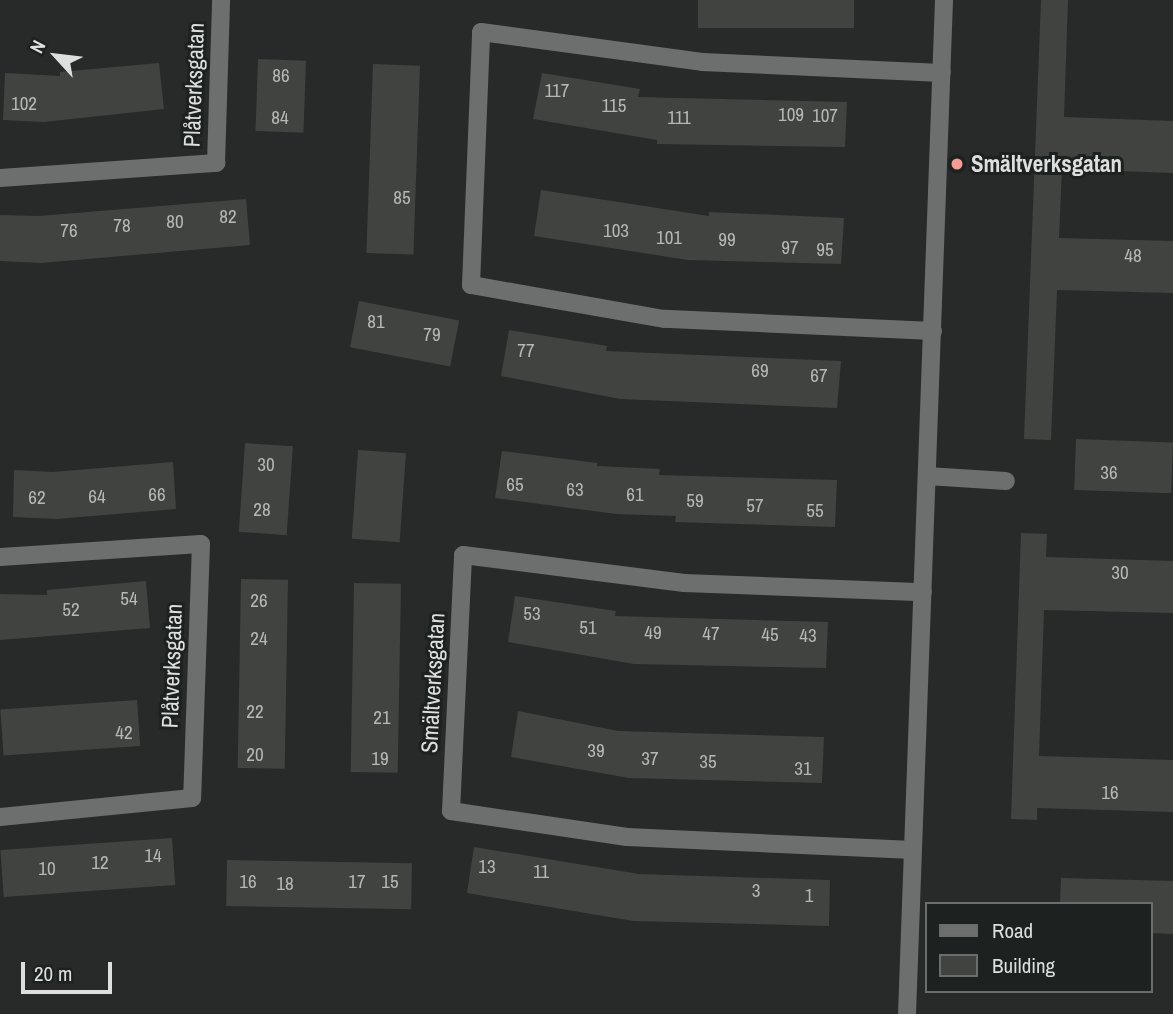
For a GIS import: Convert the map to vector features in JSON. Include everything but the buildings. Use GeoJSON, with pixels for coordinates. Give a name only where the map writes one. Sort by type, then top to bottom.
{"type":"FeatureCollection","features":[{"type":"Feature","properties":{"kind":"street","name":"Plåtverksgatan"},"geometry":{"type":"LineString","coordinates":[[0,178],[216,163],[221,0]]}},
{"type":"Feature","properties":{"kind":"street"},"geometry":{"type":"LineString","coordinates":[[907,1014],[944,0]]}},
{"type":"Feature","properties":{"kind":"street"},"geometry":{"type":"LineString","coordinates":[[933,331],[664,319],[471,285],[481,33],[702,62],[942,73]]}},
{"type":"Feature","properties":{"kind":"street"},"geometry":{"type":"LineString","coordinates":[[927,476],[1006,481]]}},
{"type":"Feature","properties":{"kind":"street","name":"Plåtverksgatan"},"geometry":{"type":"LineString","coordinates":[[0,557],[201,544],[192,798],[0,817]]}},
{"type":"Feature","properties":{"kind":"street","name":"Smältverksgatan"},"geometry":{"type":"LineString","coordinates":[[913,850],[627,837],[451,811],[463,555],[684,583],[923,592]]}},
{"type":"Feature","properties":{"kind":"place","name":"Smältverksgatan"},"geometry":{"type":"Point","coordinates":[957,164]}}]}
